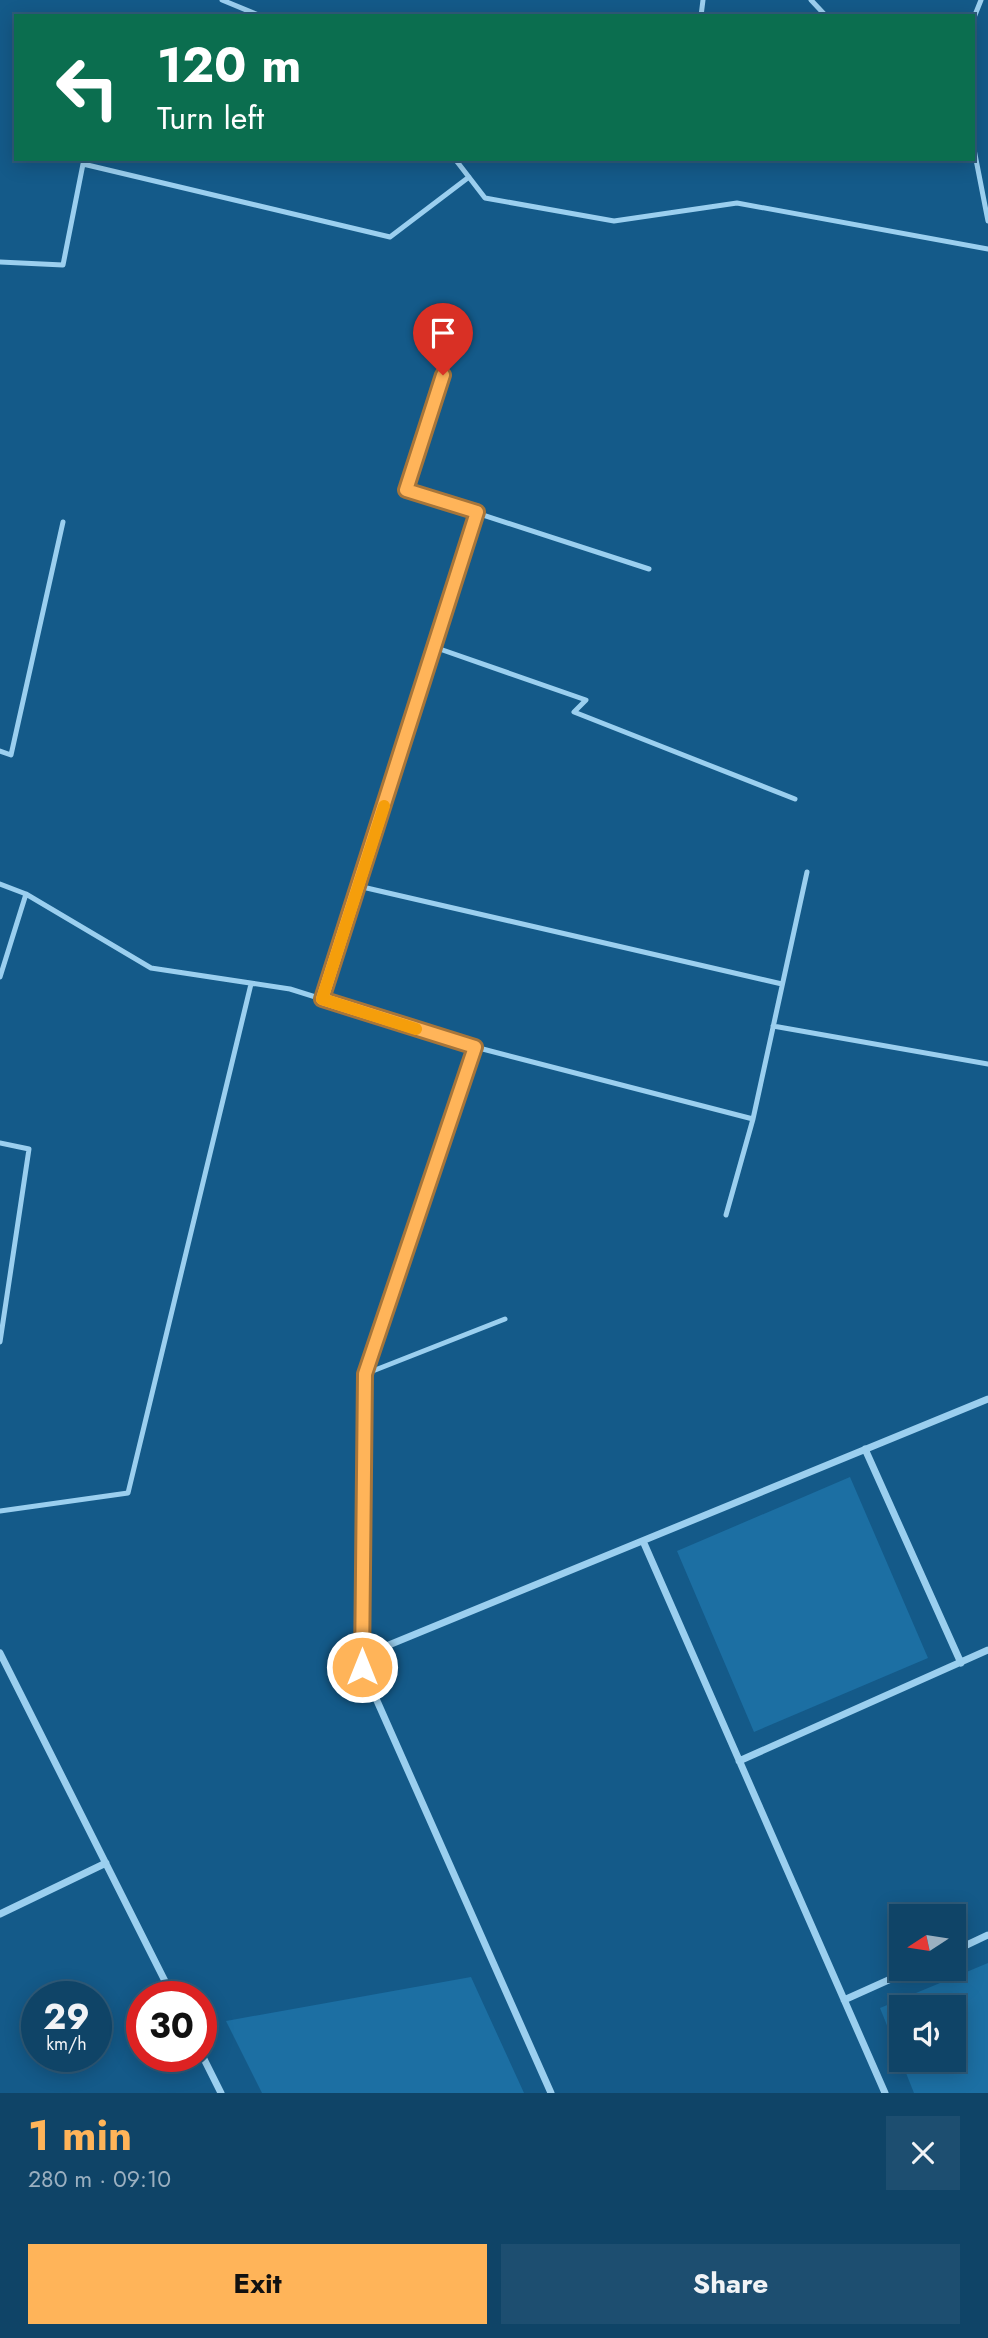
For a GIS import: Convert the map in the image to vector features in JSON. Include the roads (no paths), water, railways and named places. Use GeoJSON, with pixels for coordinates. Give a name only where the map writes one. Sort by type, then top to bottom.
{"type":"FeatureCollection","features":[{"type":"Feature","properties":{"kind":"street"},"geometry":{"type":"LineString","coordinates":[[475,1047],[365,1374],[362,1667],[551,2093]]}},
{"type":"Feature","properties":{"kind":"street"},"geometry":{"type":"LineString","coordinates":[[362,1656],[988,1399]]}},
{"type":"Feature","properties":{"kind":"street"},"geometry":{"type":"LineString","coordinates":[[865,1450],[961,1663]]}},
{"type":"Feature","properties":{"kind":"street"},"geometry":{"type":"LineString","coordinates":[[643,1541],[885,2093]]}},
{"type":"Feature","properties":{"kind":"street"},"geometry":{"type":"LineString","coordinates":[[739,1761],[988,1650]]}},
{"type":"Feature","properties":{"kind":"street"},"geometry":{"type":"LineString","coordinates":[[0,1653],[165,1981]]}},
{"type":"Feature","properties":{"kind":"street"},"geometry":{"type":"LineString","coordinates":[[0,1914],[106,1863]]}},
{"type":"Feature","properties":{"kind":"street"},"geometry":{"type":"LineString","coordinates":[[966,1945],[988,1935]]}},
{"type":"Feature","properties":{"kind":"street"},"geometry":{"type":"LineString","coordinates":[[844,2000],[889,1980]]}},
{"type":"Feature","properties":{"kind":"street"},"geometry":{"type":"LineString","coordinates":[[210,2072],[221,2093]]}},
{"type":"Feature","properties":{"kind":"lane"},"geometry":{"type":"LineString","coordinates":[[222,0],[256,14]]}},
{"type":"Feature","properties":{"kind":"lane"},"geometry":{"type":"LineString","coordinates":[[811,0],[824,14]]}},
{"type":"Feature","properties":{"kind":"lane"},"geometry":{"type":"LineString","coordinates":[[975,154],[988,221]]}},
{"type":"Feature","properties":{"kind":"lane"},"geometry":{"type":"LineString","coordinates":[[457,161],[485,198],[614,221],[737,203],[988,249]]}},
{"type":"Feature","properties":{"kind":"lane"},"geometry":{"type":"LineString","coordinates":[[0,262],[63,265],[83,164],[390,237],[469,177]]}},
{"type":"Feature","properties":{"kind":"lane"},"geometry":{"type":"LineString","coordinates":[[458,328],[406,490],[649,569]]}},
{"type":"Feature","properties":{"kind":"lane"},"geometry":{"type":"LineString","coordinates":[[322,999],[477,512]]}},
{"type":"Feature","properties":{"kind":"lane"},"geometry":{"type":"LineString","coordinates":[[0,751],[11,755],[63,522]]}},
{"type":"Feature","properties":{"kind":"lane"},"geometry":{"type":"LineString","coordinates":[[434,647],[586,699],[574,712],[794,799]]}},
{"type":"Feature","properties":{"kind":"lane"},"geometry":{"type":"LineString","coordinates":[[726,1215],[753,1119],[807,872]]}},
{"type":"Feature","properties":{"kind":"lane"},"geometry":{"type":"LineString","coordinates":[[0,884],[26,894],[151,968],[290,989],[475,1047],[753,1119]]}},
{"type":"Feature","properties":{"kind":"lane"},"geometry":{"type":"LineString","coordinates":[[358,886],[782,984]]}},
{"type":"Feature","properties":{"kind":"lane"},"geometry":{"type":"LineString","coordinates":[[0,977],[26,894]]}},
{"type":"Feature","properties":{"kind":"lane"},"geometry":{"type":"LineString","coordinates":[[0,1511],[128,1493],[251,984]]}},
{"type":"Feature","properties":{"kind":"lane"},"geometry":{"type":"LineString","coordinates":[[773,1026],[988,1064]]}},
{"type":"Feature","properties":{"kind":"lane"},"geometry":{"type":"LineString","coordinates":[[0,1143],[29,1149],[0,1342]]}},
{"type":"Feature","properties":{"kind":"lane"},"geometry":{"type":"LineString","coordinates":[[365,1374],[505,1319]]}}]}
